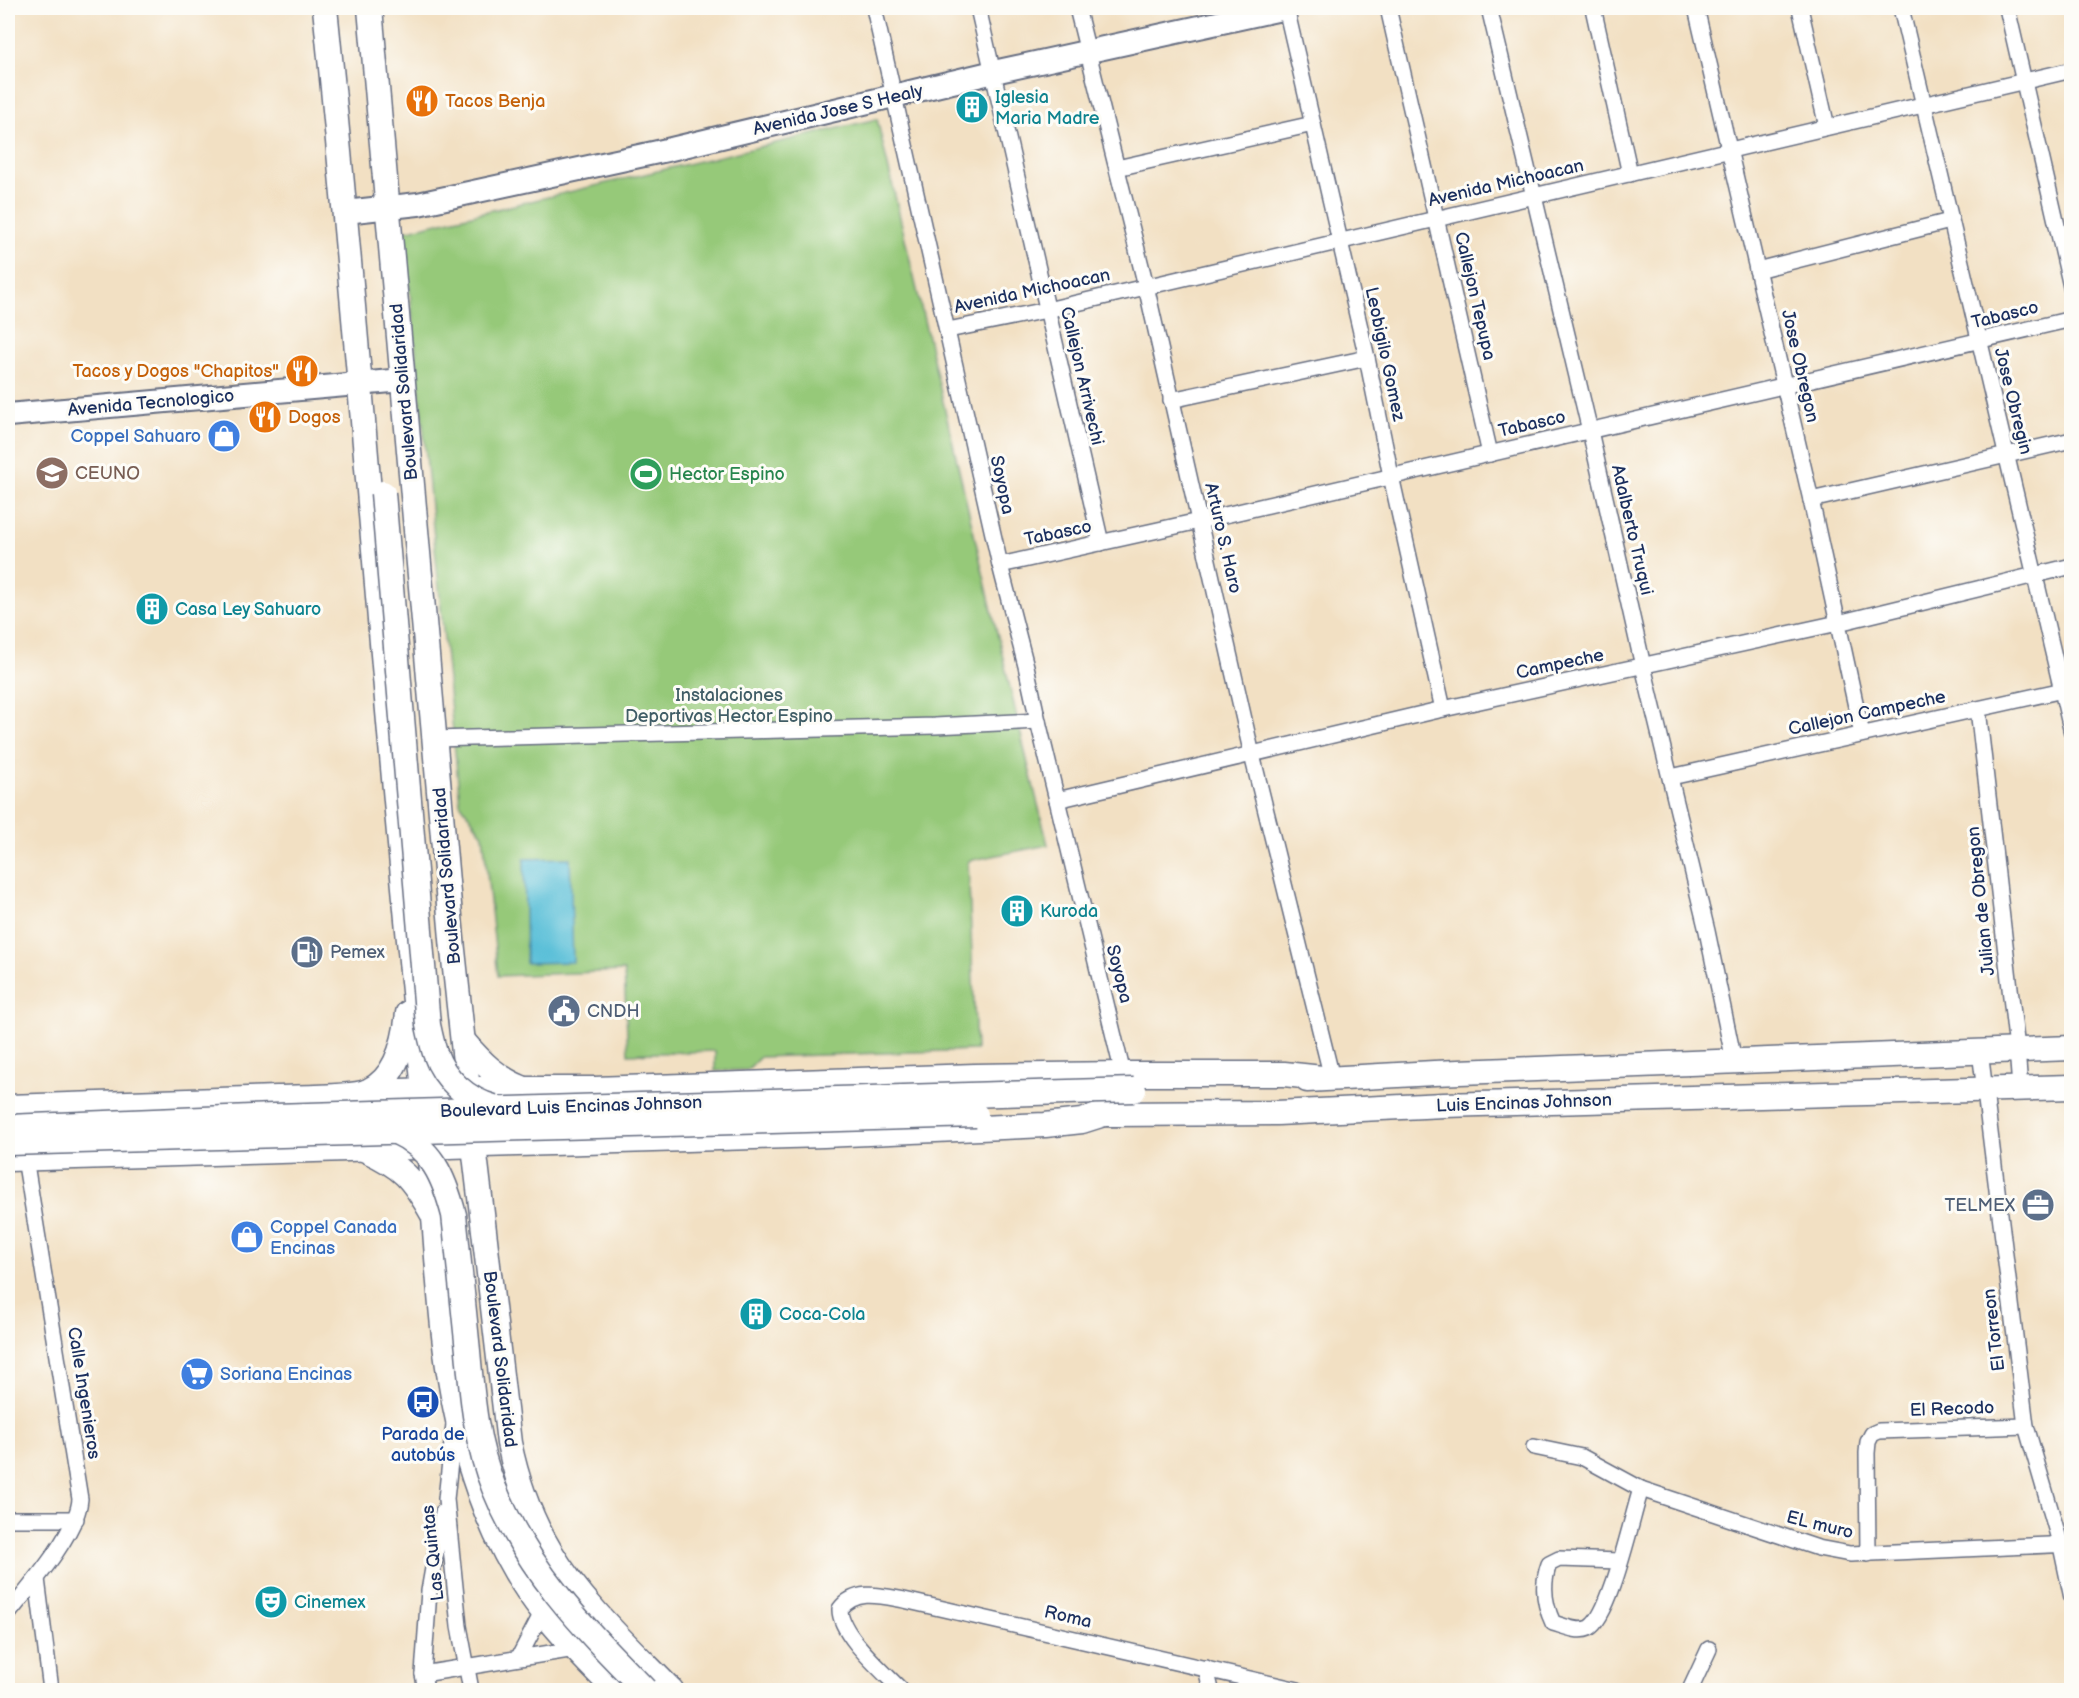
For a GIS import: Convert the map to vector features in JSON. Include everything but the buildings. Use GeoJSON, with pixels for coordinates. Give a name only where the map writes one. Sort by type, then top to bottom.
{"type":"FeatureCollection","features":[{"type":"Feature","properties":{"kind":"main road"},"geometry":{"type":"LineString","coordinates":[[325,8],[345,212],[396,819],[424,1090],[448,1374],[468,1460],[497,1535],[514,1568],[543,1611],[615,1690]]}},
{"type":"Feature","properties":{"kind":"main road","name":"Boulevard Solidaridad"},"geometry":{"type":"LineString","coordinates":[[370,8],[434,739],[474,1146],[509,1443],[531,1515],[549,1550],[582,1595],[671,1690]]}},
{"type":"Feature","properties":{"kind":"main road"},"geometry":{"type":"LineString","coordinates":[[364,440],[380,469],[428,1025],[435,1054],[447,1076],[465,1095],[489,1106],[578,1118],[614,1126]]}},
{"type":"Feature","properties":{"kind":"main road"},"geometry":{"type":"LineString","coordinates":[[366,1092],[378,1086],[398,1058],[403,1043],[412,978]]}},
{"type":"Feature","properties":{"kind":"main road"},"geometry":{"type":"LineString","coordinates":[[464,1042],[499,1077],[525,1089]]}},
{"type":"Feature","properties":{"kind":"main road","name":"Luis Encinas Johnson"},"geometry":{"type":"LineString","coordinates":[[1129,1082],[1257,1085],[1327,1078],[2072,1048]]}},
{"type":"Feature","properties":{"kind":"main road"},"geometry":{"type":"LineString","coordinates":[[8,1107],[424,1090],[594,1089],[963,1076],[1129,1082]]}},
{"type":"Feature","properties":{"kind":"main road","name":"Boulevard Luis Encinas Johnson"},"geometry":{"type":"LineString","coordinates":[[8,1126],[1129,1082]]}},
{"type":"Feature","properties":{"kind":"main road","name":"Luis Encinas Johnson"},"geometry":{"type":"LineString","coordinates":[[976,1115],[1276,1113],[2072,1087]]}},
{"type":"Feature","properties":{"kind":"main road"},"geometry":{"type":"LineString","coordinates":[[13,1153],[429,1148],[1008,1127],[1045,1125],[1082,1120],[1104,1114],[1119,1114]]}},
{"type":"Feature","properties":{"kind":"main road","name":"Boulevard Luis Encinas Johnson"},"geometry":{"type":"LineString","coordinates":[[13,1153],[614,1126],[976,1115]]}},
{"type":"Feature","properties":{"kind":"main road"},"geometry":{"type":"LineString","coordinates":[[274,1116],[383,1126],[402,1135],[420,1148],[435,1164],[447,1186],[454,1215],[472,1398],[484,1458],[493,1487],[524,1547],[555,1594],[645,1690]]}},
{"type":"Feature","properties":{"kind":"main road"},"geometry":{"type":"LineString","coordinates":[[479,1189],[493,1166],[515,1149],[528,1144]]}},
{"type":"Feature","properties":{"kind":"main road"},"geometry":{"type":"LineString","coordinates":[[364,1149],[402,1170],[417,1187],[435,1217]]}},
{"type":"Feature","properties":{"kind":"main road"},"geometry":{"type":"LineString","coordinates":[[442,1322],[466,1313],[485,1313],[494,1316]]}},
{"type":"Feature","properties":{"kind":"street","name":"Soyopa"},"geometry":{"type":"LineString","coordinates":[[874,8],[1000,565],[1129,1082]]}},
{"type":"Feature","properties":{"kind":"street","name":"Callejon Arrivechi"},"geometry":{"type":"LineString","coordinates":[[978,8],[1101,543]]}},
{"type":"Feature","properties":{"kind":"street","name":"Arturo S. Haro"},"geometry":{"type":"LineString","coordinates":[[1077,8],[1146,286],[1327,1078]]}},
{"type":"Feature","properties":{"kind":"street","name":"Avenida Jose S Healy"},"geometry":{"type":"LineString","coordinates":[[345,212],[418,204],[667,150],[994,72],[1286,8]]}},
{"type":"Feature","properties":{"kind":"street","name":"Leobigilo Gomez"},"geometry":{"type":"LineString","coordinates":[[1286,8],[1367,358],[1443,709]]}},
{"type":"Feature","properties":{"kind":"street","name":"Callejon Tepupa"},"geometry":{"type":"LineString","coordinates":[[1388,8],[1490,454]]}},
{"type":"Feature","properties":{"kind":"street","name":"Adalberto Truqui"},"geometry":{"type":"LineString","coordinates":[[1489,8],[1707,931],[1734,1061]]}},
{"type":"Feature","properties":{"kind":"street"},"geometry":{"type":"LineString","coordinates":[[1593,8],[1630,174]]}},
{"type":"Feature","properties":{"kind":"street","name":"Jose Obregon"},"geometry":{"type":"LineString","coordinates":[[1696,8],[1811,500],[1862,734]]}},
{"type":"Feature","properties":{"kind":"street"},"geometry":{"type":"LineString","coordinates":[[1800,8],[1827,127]]}},
{"type":"Feature","properties":{"kind":"street","name":"Jose Obregin"},"geometry":{"type":"LineString","coordinates":[[1901,8],[2034,574],[2066,689],[2072,733]]}},
{"type":"Feature","properties":{"kind":"street"},"geometry":{"type":"LineString","coordinates":[[2007,8],[2072,291]]}},
{"type":"Feature","properties":{"kind":"street","name":"Avenida Michoacan"},"geometry":{"type":"LineString","coordinates":[[948,330],[1047,310],[2072,70]]}},
{"type":"Feature","properties":{"kind":"street"},"geometry":{"type":"LineString","coordinates":[[1117,168],[1313,124]]}},
{"type":"Feature","properties":{"kind":"street"},"geometry":{"type":"LineString","coordinates":[[1757,270],[1950,220]]}},
{"type":"Feature","properties":{"kind":"street","name":"Tabasco"},"geometry":{"type":"LineString","coordinates":[[1000,565],[2072,319]]}},
{"type":"Feature","properties":{"kind":"street"},"geometry":{"type":"LineString","coordinates":[[1171,400],[1367,358]]}},
{"type":"Feature","properties":{"kind":"street","name":"Avenida Tecnologico"},"geometry":{"type":"LineString","coordinates":[[8,415],[403,380]]}},
{"type":"Feature","properties":{"kind":"street"},"geometry":{"type":"LineString","coordinates":[[1811,500],[2072,440]]}},
{"type":"Feature","properties":{"kind":"street","name":"Campeche"},"geometry":{"type":"LineString","coordinates":[[1057,800],[1443,709],[1838,623],[2072,566]]}},
{"type":"Feature","properties":{"kind":"street","name":"Callejon Campeche"},"geometry":{"type":"LineString","coordinates":[[1671,777],[2066,689]]}},
{"type":"Feature","properties":{"kind":"street","name":"Julian de Obregon"},"geometry":{"type":"LineString","coordinates":[[1978,709],[2020,1088]]}},
{"type":"Feature","properties":{"kind":"street"},"geometry":{"type":"LineString","coordinates":[[434,739],[935,726],[1038,721]]}},
{"type":"Feature","properties":{"kind":"street","name":"El Torreon"},"geometry":{"type":"LineString","coordinates":[[1980,1051],[2025,1426],[2066,1545],[2072,1598]]}},
{"type":"Feature","properties":{"kind":"street","name":"Calle Ingenieros"},"geometry":{"type":"LineString","coordinates":[[8,1614],[37,1579],[76,1518],[80,1499],[78,1479],[13,1153]]}},
{"type":"Feature","properties":{"kind":"street","name":"Las Quintas"},"geometry":{"type":"LineString","coordinates":[[455,1412],[446,1499],[459,1626],[471,1690]]}},
{"type":"Feature","properties":{"kind":"street","name":"El Recodo"},"geometry":{"type":"LineString","coordinates":[[1868,1554],[1868,1442],[1872,1434],[1879,1431],[2025,1426]]}},
{"type":"Feature","properties":{"kind":"street","name":"EL muro"},"geometry":{"type":"LineString","coordinates":[[1534,1447],[1582,1457],[1641,1489],[1818,1548],[1850,1554],[2066,1545]]}},
{"type":"Feature","properties":{"kind":"street"},"geometry":{"type":"LineString","coordinates":[[1620,1560],[1559,1559],[1550,1564],[1547,1570],[1544,1601],[1553,1623],[1575,1630],[1588,1628],[1596,1622],[1613,1586],[1641,1489]]}},
{"type":"Feature","properties":{"kind":"street"},"geometry":{"type":"LineString","coordinates":[[426,1690],[423,1674],[429,1591],[446,1499]]}},
{"type":"Feature","properties":{"kind":"street"},"geometry":{"type":"LineString","coordinates":[[8,1519],[76,1518]]}},
{"type":"Feature","properties":{"kind":"street"},"geometry":{"type":"LineString","coordinates":[[37,1579],[51,1690]]}},
{"type":"Feature","properties":{"kind":"street","name":"Roma"},"geometry":{"type":"LineString","coordinates":[[902,1690],[847,1632],[840,1615],[840,1608],[851,1598],[876,1595],[1298,1690]]}},
{"type":"Feature","properties":{"kind":"street"},"geometry":{"type":"LineString","coordinates":[[519,1657],[543,1611]]}},
{"type":"Feature","properties":{"kind":"street"},"geometry":{"type":"LineString","coordinates":[[423,1674],[575,1648]]}},
{"type":"Feature","properties":{"kind":"street"},"geometry":{"type":"LineString","coordinates":[[1690,1690],[1709,1649]]}},
{"type":"Feature","properties":{"kind":"street"},"geometry":{"type":"LineString","coordinates":[[1206,1668],[1211,1690]]}},
{"type":"Feature","properties":{"kind":"green space","name":"Instalaciones Deportivas Hector Espino"},"geometry":{"type":"Polygon","coordinates":[[[877,119],[1048,845],[968,861],[976,1050],[760,1057],[747,1070],[715,1071],[715,1051],[628,1054],[624,971],[498,976],[483,835],[460,803],[404,231],[877,119]]]}},
{"type":"Feature","properties":{"kind":"water"},"geometry":{"type":"Polygon","coordinates":[[[570,858],[573,962],[526,963],[524,859],[570,858]]]}},
{"type":"Feature","properties":{"kind":"place","name":"Tacos Benja"},"geometry":{"type":"Point","coordinates":[422,101]}},
{"type":"Feature","properties":{"kind":"place","name":"Iglesia Maria Madre"},"geometry":{"type":"Point","coordinates":[972,107]}},
{"type":"Feature","properties":{"kind":"place","name":"Tacos y Dogos \"Chapitos\""},"geometry":{"type":"Point","coordinates":[302,371]}},
{"type":"Feature","properties":{"kind":"place","name":"Dogos"},"geometry":{"type":"Point","coordinates":[265,417]}},
{"type":"Feature","properties":{"kind":"place","name":"Coppel Sahuaro"},"geometry":{"type":"Point","coordinates":[224,436]}},
{"type":"Feature","properties":{"kind":"place","name":"CEUNO"},"geometry":{"type":"Point","coordinates":[52,473]}},
{"type":"Feature","properties":{"kind":"place","name":"Hector Espino"},"geometry":{"type":"Point","coordinates":[646,474]}},
{"type":"Feature","properties":{"kind":"place","name":"Casa Ley Sahuaro"},"geometry":{"type":"Point","coordinates":[152,609]}},
{"type":"Feature","properties":{"kind":"place","name":"Kuroda"},"geometry":{"type":"Point","coordinates":[1017,911]}},
{"type":"Feature","properties":{"kind":"place","name":"Pemex"},"geometry":{"type":"Point","coordinates":[307,952]}},
{"type":"Feature","properties":{"kind":"place","name":"CNDH"},"geometry":{"type":"Point","coordinates":[564,1011]}},
{"type":"Feature","properties":{"kind":"place","name":"TELMEX"},"geometry":{"type":"Point","coordinates":[2038,1205]}},
{"type":"Feature","properties":{"kind":"place","name":"Coppel Canada Encinas"},"geometry":{"type":"Point","coordinates":[247,1237]}},
{"type":"Feature","properties":{"kind":"place","name":"Coca-Cola"},"geometry":{"type":"Point","coordinates":[756,1314]}},
{"type":"Feature","properties":{"kind":"place","name":"Soriana Encinas"},"geometry":{"type":"Point","coordinates":[197,1374]}},
{"type":"Feature","properties":{"kind":"place","name":"Parada de autobús"},"geometry":{"type":"Point","coordinates":[423,1402]}},
{"type":"Feature","properties":{"kind":"place","name":"Cinemex"},"geometry":{"type":"Point","coordinates":[271,1602]}}]}
